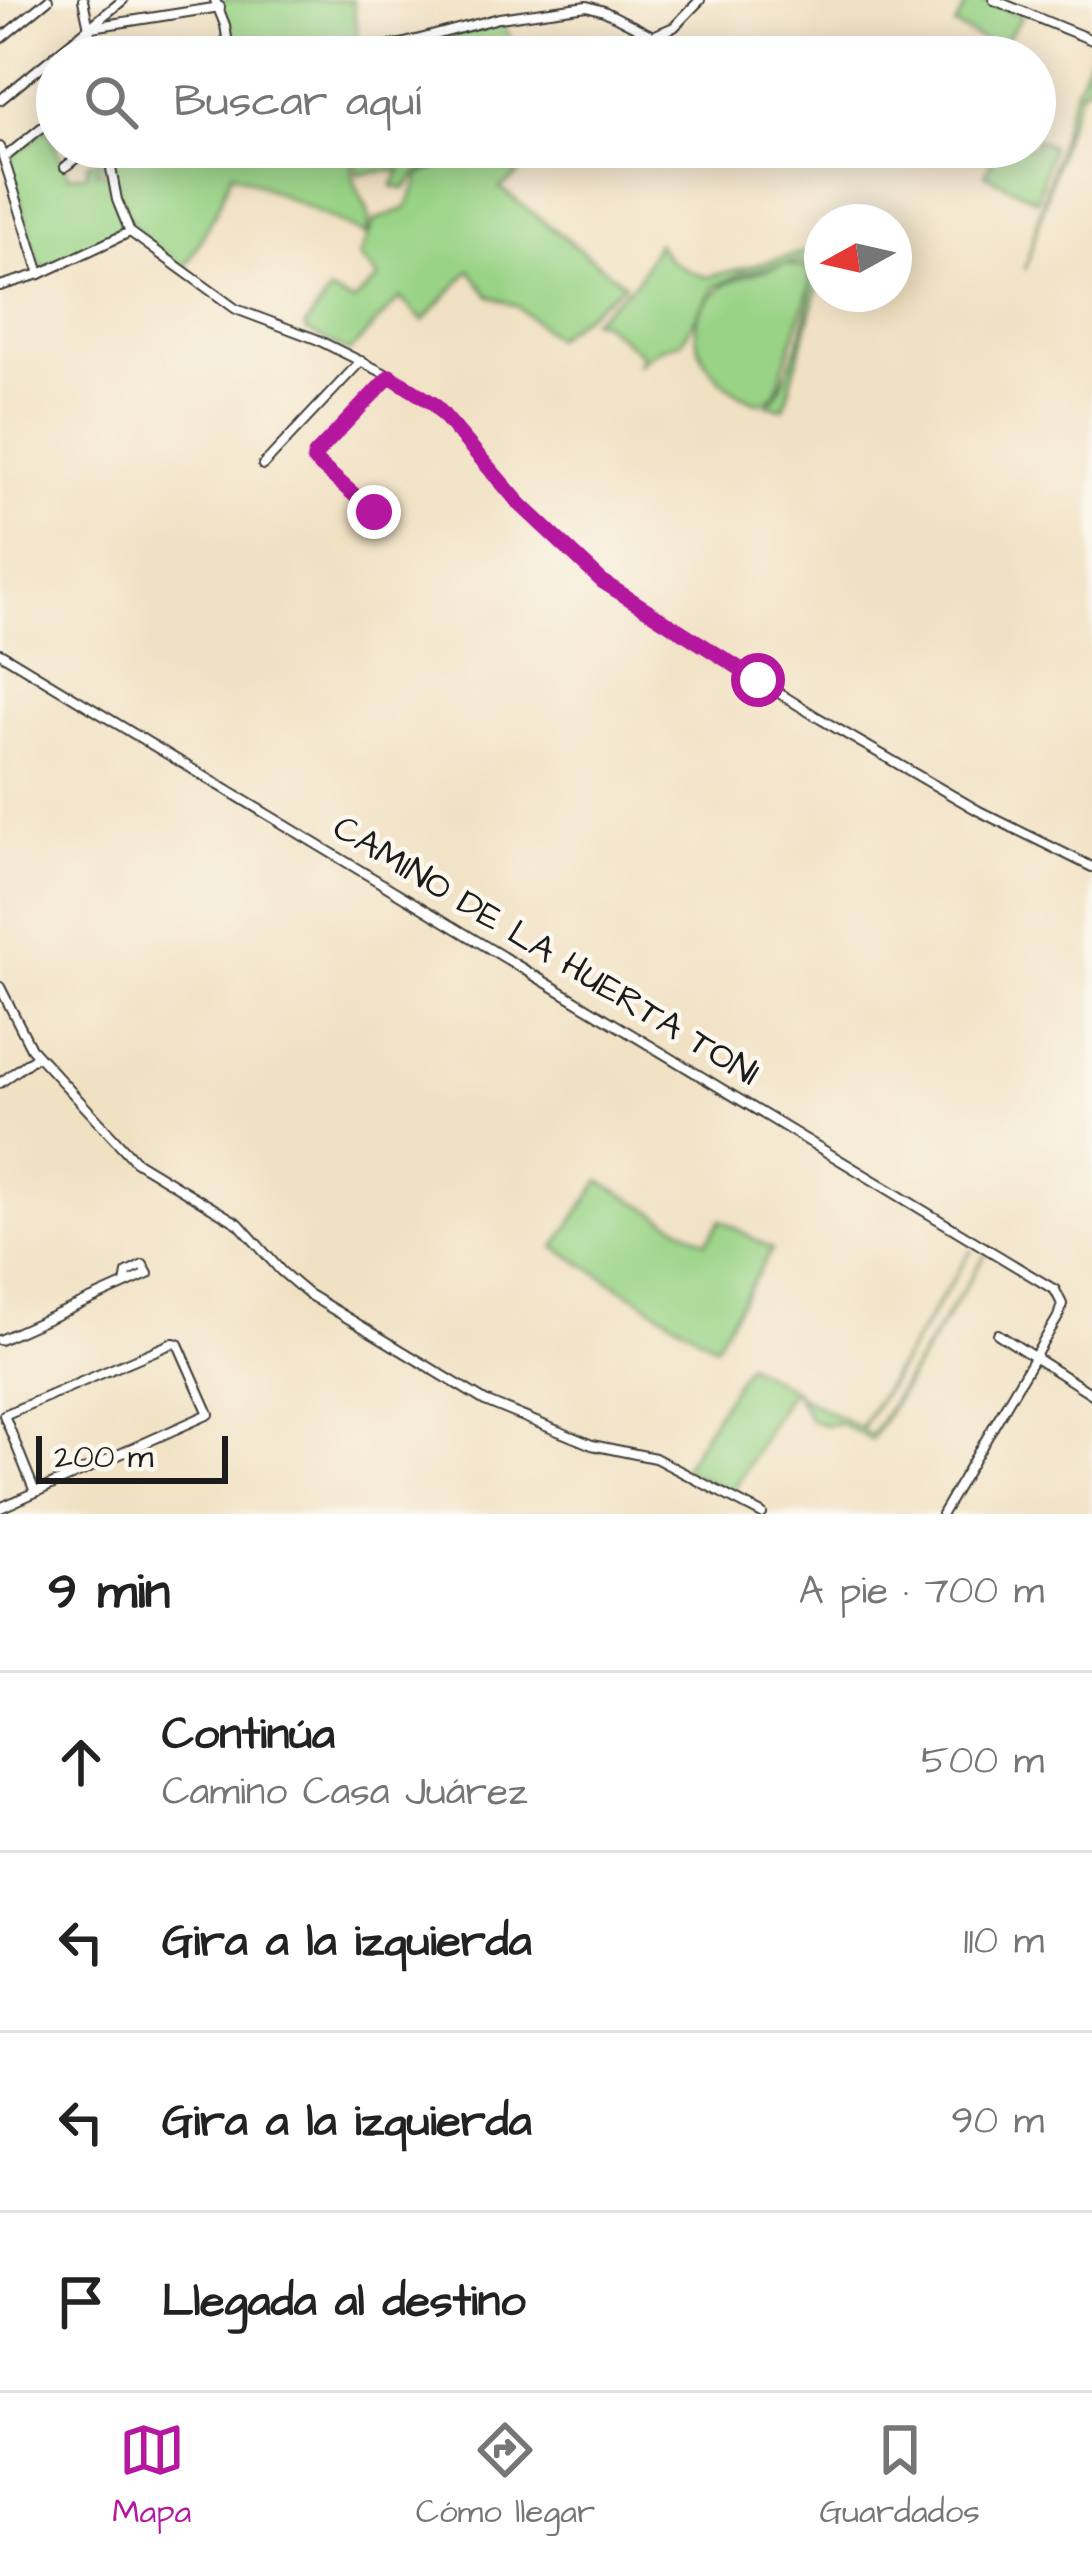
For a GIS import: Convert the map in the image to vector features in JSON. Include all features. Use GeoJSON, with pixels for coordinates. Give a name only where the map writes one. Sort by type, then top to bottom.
{"type":"FeatureCollection","features":[{"type":"Feature","properties":{"kind":"street"},"geometry":{"type":"LineString","coordinates":[[0,38],[47,0]]}},
{"type":"Feature","properties":{"kind":"street"},"geometry":{"type":"LineString","coordinates":[[83,0],[92,36]]}},
{"type":"Feature","properties":{"kind":"street"},"geometry":{"type":"LineString","coordinates":[[79,36],[123,0]]}},
{"type":"Feature","properties":{"kind":"street"},"geometry":{"type":"LineString","coordinates":[[430,36],[499,18],[587,6],[653,36],[674,27],[700,0]]}},
{"type":"Feature","properties":{"kind":"street"},"geometry":{"type":"LineString","coordinates":[[994,0],[1092,40]]}},
{"type":"Feature","properties":{"kind":"street"},"geometry":{"type":"LineString","coordinates":[[90,27],[217,3],[225,36]]}},
{"type":"Feature","properties":{"kind":"street"},"geometry":{"type":"LineString","coordinates":[[0,100],[36,71]]}},
{"type":"Feature","properties":{"kind":"street"},"geometry":{"type":"LineString","coordinates":[[4,158],[36,132]]}},
{"type":"Feature","properties":{"kind":"street"},"geometry":{"type":"LineString","coordinates":[[0,147],[40,274]]}},
{"type":"Feature","properties":{"kind":"street"},"geometry":{"type":"LineString","coordinates":[[110,168],[130,232],[236,309],[316,339],[434,404],[520,504],[603,582],[830,725],[979,811],[1092,867]]}},
{"type":"Feature","properties":{"kind":"street"},"geometry":{"type":"LineString","coordinates":[[0,286],[40,274],[130,232]]}},
{"type":"Feature","properties":{"kind":"street"},"geometry":{"type":"LineString","coordinates":[[263,464],[361,361]]}},
{"type":"Feature","properties":{"kind":"street"},"geometry":{"type":"LineString","coordinates":[[374,512],[314,460],[390,376]]}},
{"type":"Feature","properties":{"kind":"street","name":"CAMINO DE LA HUERTA TONI"},"geometry":{"type":"LineString","coordinates":[[0,653],[1014,1262],[1061,1298],[1058,1317],[1032,1357]]}},
{"type":"Feature","properties":{"kind":"street"},"geometry":{"type":"LineString","coordinates":[[0,987],[38,1056],[135,1161],[239,1223],[294,1282],[386,1344],[527,1421],[592,1445],[655,1458],[762,1514]]}},
{"type":"Feature","properties":{"kind":"street"},"geometry":{"type":"LineString","coordinates":[[0,1083],[38,1056]]}},
{"type":"Feature","properties":{"kind":"street"},"geometry":{"type":"LineString","coordinates":[[0,1340],[125,1285]]}},
{"type":"Feature","properties":{"kind":"street"},"geometry":{"type":"LineString","coordinates":[[998,1334],[1092,1394]]}},
{"type":"Feature","properties":{"kind":"street"},"geometry":{"type":"LineString","coordinates":[[0,1508],[209,1414],[178,1344],[4,1415],[35,1492]]}},
{"type":"Feature","properties":{"kind":"street"},"geometry":{"type":"LineString","coordinates":[[942,1514],[1032,1357]]}},
{"type":"Feature","properties":{"kind":"green space"},"geometry":{"type":"Polygon","coordinates":[[[217,0],[353,0],[357,36],[229,36],[217,0]]]}},
{"type":"Feature","properties":{"kind":"green space"},"geometry":{"type":"Polygon","coordinates":[[[969,0],[983,0],[1023,16],[1008,36],[974,36],[955,26],[969,0]]]}},
{"type":"Feature","properties":{"kind":"green space"},"geometry":{"type":"Polygon","coordinates":[[[502,21],[509,36],[450,36],[502,21]]]}},
{"type":"Feature","properties":{"kind":"green space"},"geometry":{"type":"Polygon","coordinates":[[[1092,50],[1088,85],[1080,92],[1056,163],[1068,109],[1092,50]]]}},
{"type":"Feature","properties":{"kind":"green space"},"geometry":{"type":"Polygon","coordinates":[[[36,137],[36,168],[65,168],[69,176],[87,174],[87,168],[108,172],[123,229],[46,268],[38,262],[8,160],[36,137]]]}},
{"type":"Feature","properties":{"kind":"green space"},"geometry":{"type":"Polygon","coordinates":[[[114,168],[352,168],[369,215],[368,227],[366,235],[232,172],[184,270],[138,231],[118,191],[114,168]]]}},
{"type":"Feature","properties":{"kind":"green space"},"geometry":{"type":"Polygon","coordinates":[[[357,168],[429,168],[405,189],[392,186],[401,170],[358,174],[357,168]]]}},
{"type":"Feature","properties":{"kind":"green space"},"geometry":{"type":"Polygon","coordinates":[[[437,168],[506,168],[519,174],[500,188],[625,284],[554,338],[518,307],[488,295],[470,270],[423,321],[400,298],[349,352],[307,331],[305,326],[330,292],[353,302],[379,278],[359,257],[375,220],[407,208],[420,175],[437,168]]]}},
{"type":"Feature","properties":{"kind":"green space"},"geometry":{"type":"Polygon","coordinates":[[[988,168],[1045,168],[1037,200],[985,174],[988,168]]]}},
{"type":"Feature","properties":{"kind":"green space"},"geometry":{"type":"Polygon","coordinates":[[[1052,168],[1055,168],[1025,270],[1052,168]]]}},
{"type":"Feature","properties":{"kind":"green space"},"geometry":{"type":"Polygon","coordinates":[[[657,243],[679,265],[708,277],[804,253],[804,264],[786,264],[804,268],[804,305],[775,395],[760,403],[727,385],[703,357],[697,324],[703,307],[724,285],[785,264],[743,273],[714,287],[682,341],[657,350],[638,364],[642,355],[602,322],[591,320],[637,281],[657,243]]]}},
{"type":"Feature","properties":{"kind":"green space"},"geometry":{"type":"Polygon","coordinates":[[[806,312],[811,312],[784,408],[767,405],[783,382],[806,312]]]}},
{"type":"Feature","properties":{"kind":"green space"},"geometry":{"type":"Polygon","coordinates":[[[600,1181],[706,1242],[721,1220],[772,1249],[715,1346],[555,1247],[600,1181]]]}},
{"type":"Feature","properties":{"kind":"green space"},"geometry":{"type":"Polygon","coordinates":[[[972,1249],[863,1426],[865,1435],[873,1433],[986,1253],[871,1440],[840,1423],[810,1420],[796,1394],[860,1428],[972,1249]]]}},
{"type":"Feature","properties":{"kind":"green space"},"geometry":{"type":"Polygon","coordinates":[[[747,1364],[795,1391],[787,1396],[732,1493],[683,1468],[747,1364]]]}},
{"type":"Feature","properties":{"kind":"route"},"geometry":{"type":"LineString","coordinates":[[374,512],[314,460],[390,376],[434,404],[520,504],[603,582],[758,680]]}}]}
